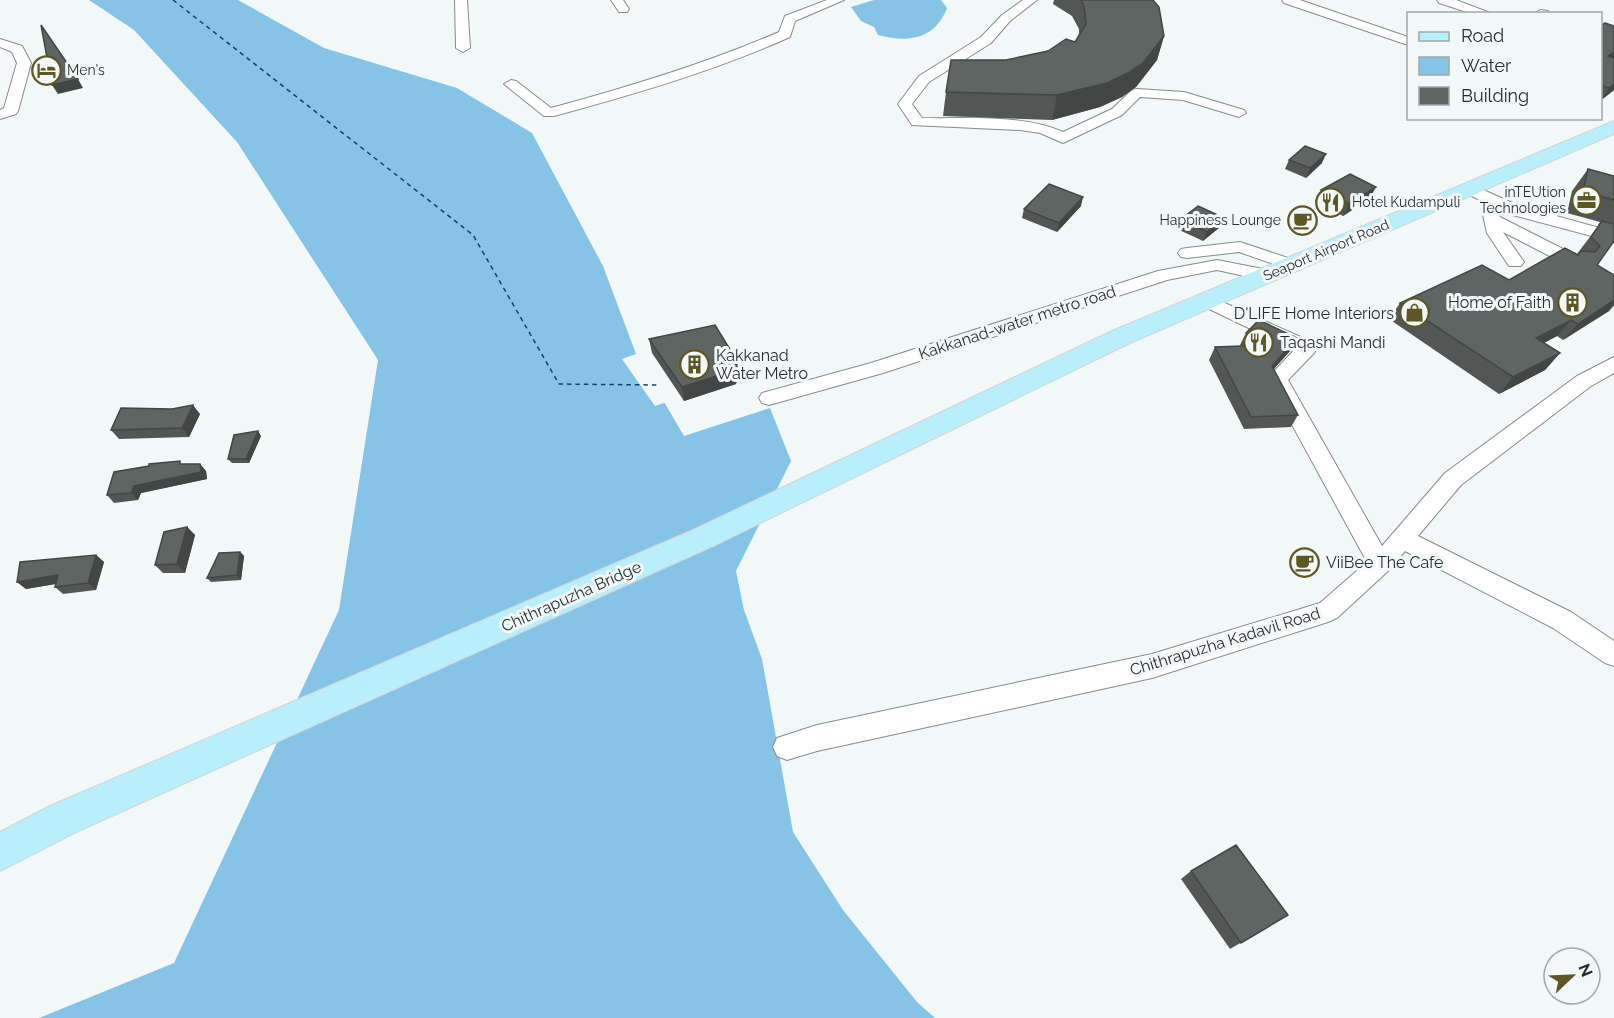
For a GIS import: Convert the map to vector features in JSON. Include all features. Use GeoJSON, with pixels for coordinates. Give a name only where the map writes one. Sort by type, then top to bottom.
{"type":"FeatureCollection","features":[{"type":"Feature","properties":{"kind":"main road","name":"Seaport Airport Road"},"geometry":{"type":"LineString","coordinates":[[1073,361],[1267,275],[1612,131]]}},
{"type":"Feature","properties":{"kind":"main road","name":"Chithrapuzha Bridge"},"geometry":{"type":"LineString","coordinates":[[0,852],[63,819],[703,538],[1073,361]]}},
{"type":"Feature","properties":{"kind":"street"},"geometry":{"type":"LineString","coordinates":[[461,0],[462,48]]}},
{"type":"Feature","properties":{"kind":"street"},"geometry":{"type":"LineString","coordinates":[[511,84],[549,113],[680,77],[747,52],[785,34],[789,19],[838,0]]}},
{"type":"Feature","properties":{"kind":"street"},"geometry":{"type":"LineString","coordinates":[[1004,0],[1027,2]]}},
{"type":"Feature","properties":{"kind":"street"},"geometry":{"type":"LineString","coordinates":[[1288,0],[1407,41]]}},
{"type":"Feature","properties":{"kind":"street"},"geometry":{"type":"LineString","coordinates":[[1443,0],[1481,12]]}},
{"type":"Feature","properties":{"kind":"street"},"geometry":{"type":"LineString","coordinates":[[1027,2],[986,40],[924,79],[904,104],[917,122],[1020,126],[1043,129],[1063,138],[1118,112],[1137,93],[1184,96],[1239,113]]}},
{"type":"Feature","properties":{"kind":"street"},"geometry":{"type":"LineString","coordinates":[[0,43],[17,49],[24,63],[11,111],[0,115]]}},
{"type":"Feature","properties":{"kind":"street"},"geometry":{"type":"LineString","coordinates":[[1470,189],[1493,211],[1575,262]]}},
{"type":"Feature","properties":{"kind":"street"},"geometry":{"type":"LineString","coordinates":[[1493,211],[1517,211],[1614,237]]}},
{"type":"Feature","properties":{"kind":"street"},"geometry":{"type":"LineString","coordinates":[[1493,211],[1495,233],[1515,262]]}},
{"type":"Feature","properties":{"kind":"street"},"geometry":{"type":"LineString","coordinates":[[1187,254],[1240,247],[1291,265]]}},
{"type":"Feature","properties":{"kind":"street","name":"Kakkanad-water metro road"},"geometry":{"type":"LineString","coordinates":[[769,398],[876,368],[1164,274],[1217,265],[1267,275]]}},
{"type":"Feature","properties":{"kind":"street"},"geometry":{"type":"LineString","coordinates":[[1207,301],[1307,348],[1276,379],[1380,564]]}},
{"type":"Feature","properties":{"kind":"street","name":"Chithrapuzha Kadavil Road"},"geometry":{"type":"LineString","coordinates":[[787,747],[817,738],[1152,666],[1328,611],[1380,564],[1453,479],[1584,381],[1614,364]]}},
{"type":"Feature","properties":{"kind":"street"},"geometry":{"type":"LineString","coordinates":[[1402,540],[1562,620],[1614,655]]}},
{"type":"Feature","properties":{"kind":"water"},"geometry":{"type":"Polygon","coordinates":[[[89,0],[238,0],[324,48],[457,88],[532,133],[603,266],[636,354],[684,436],[770,408],[791,461],[736,571],[744,610],[762,659],[793,832],[843,910],[917,1002],[935,1018],[39,1018],[174,963],[339,610],[378,360],[237,142],[134,30],[89,0]]]}},
{"type":"Feature","properties":{"kind":"water"},"geometry":{"type":"Polygon","coordinates":[[[874,0],[941,0],[947,8],[942,19],[928,33],[899,39],[878,35],[874,27],[861,21],[851,7],[874,0]]]}},
{"type":"Feature","properties":{"kind":"pier"},"geometry":{"type":"Polygon","coordinates":[[[639,353],[667,402],[655,406],[622,359],[639,353]]]}},
{"type":"Feature","properties":{"kind":"building"},"geometry":{"type":"Polygon","coordinates":[[[1081,0],[1153,0],[1159,7],[1164,36],[1143,63],[1107,83],[1057,95],[946,92],[951,60],[1006,60],[1048,51],[1066,39],[1075,42],[1086,24],[1081,0]]]}},
{"type":"Feature","properties":{"kind":"building"},"geometry":{"type":"Polygon","coordinates":[[[1605,23],[1614,26],[1614,52],[1608,56],[1614,58],[1614,84],[1609,88],[1602,86],[1602,25],[1605,23]]]}},
{"type":"Feature","properties":{"kind":"building"},"geometry":{"type":"Polygon","coordinates":[[[41,25],[78,79],[52,85],[41,25]]]}},
{"type":"Feature","properties":{"kind":"building"},"geometry":{"type":"Polygon","coordinates":[[[1305,146],[1326,154],[1310,168],[1289,160],[1305,146]]]}},
{"type":"Feature","properties":{"kind":"building"},"geometry":{"type":"Polygon","coordinates":[[[1588,169],[1614,176],[1614,200],[1583,191],[1588,169]]]}},
{"type":"Feature","properties":{"kind":"building"},"geometry":{"type":"Polygon","coordinates":[[[1350,174],[1376,187],[1349,204],[1321,190],[1350,174]]]}},
{"type":"Feature","properties":{"kind":"building"},"geometry":{"type":"Polygon","coordinates":[[[1049,184],[1083,197],[1059,223],[1024,209],[1049,184]]]}},
{"type":"Feature","properties":{"kind":"building"},"geometry":{"type":"Polygon","coordinates":[[[1198,206],[1224,218],[1207,232],[1181,219],[1198,206]]]}},
{"type":"Feature","properties":{"kind":"building"},"geometry":{"type":"Polygon","coordinates":[[[1602,221],[1614,224],[1614,241],[1597,265],[1614,275],[1614,300],[1578,324],[1571,320],[1536,338],[1560,353],[1513,377],[1400,303],[1482,265],[1509,280],[1565,248],[1578,255],[1581,251],[1595,252],[1600,246],[1591,237],[1602,221]]]}},
{"type":"Feature","properties":{"kind":"building"},"geometry":{"type":"Polygon","coordinates":[[[1259,320],[1297,338],[1272,366],[1298,415],[1251,417],[1215,347],[1270,345],[1246,333],[1259,320]]]}},
{"type":"Feature","properties":{"kind":"building","name":"Kakkanad Water Metro"},"geometry":{"type":"Polygon","coordinates":[[[715,325],[737,361],[735,370],[682,387],[649,339],[715,325]]]}},
{"type":"Feature","properties":{"kind":"building"},"geometry":{"type":"Polygon","coordinates":[[[193,405],[182,428],[111,430],[121,408],[172,409],[193,405]]]}},
{"type":"Feature","properties":{"kind":"building"},"geometry":{"type":"Polygon","coordinates":[[[258,431],[246,459],[228,459],[234,435],[258,431]]]}},
{"type":"Feature","properties":{"kind":"building"},"geometry":{"type":"Polygon","coordinates":[[[180,461],[180,464],[200,464],[201,472],[134,486],[131,493],[107,495],[114,472],[149,466],[149,464],[180,461]]]}},
{"type":"Feature","properties":{"kind":"building"},"geometry":{"type":"Polygon","coordinates":[[[187,527],[177,564],[155,565],[164,532],[187,527]]]}},
{"type":"Feature","properties":{"kind":"building"},"geometry":{"type":"Polygon","coordinates":[[[240,552],[237,575],[207,578],[219,553],[240,552]]]}},
{"type":"Feature","properties":{"kind":"building"},"geometry":{"type":"Polygon","coordinates":[[[96,555],[88,583],[55,587],[58,575],[17,582],[20,562],[96,555]]]}},
{"type":"Feature","properties":{"kind":"building"},"geometry":{"type":"Polygon","coordinates":[[[1236,845],[1288,915],[1241,943],[1191,871],[1236,845]]]}},
{"type":"Feature","properties":{"kind":"ferry route"},"geometry":{"type":"LineString","coordinates":[[173,0],[473,235],[559,384],[657,385]]}},
{"type":"Feature","properties":{"kind":"place","name":"Men's"},"geometry":{"type":"Point","coordinates":[46,70]}},
{"type":"Feature","properties":{"kind":"place","name":"inTEUtion Technologies"},"geometry":{"type":"Point","coordinates":[1587,200]}},
{"type":"Feature","properties":{"kind":"place","name":"Hotel Kudampuli"},"geometry":{"type":"Point","coordinates":[1331,202]}},
{"type":"Feature","properties":{"kind":"place","name":"Happiness Lounge"},"geometry":{"type":"Point","coordinates":[1302,220]}},
{"type":"Feature","properties":{"kind":"place","name":"Home of Faith"},"geometry":{"type":"Point","coordinates":[1572,302]}},
{"type":"Feature","properties":{"kind":"place","name":"D'LIFE Home Interiors"},"geometry":{"type":"Point","coordinates":[1415,313]}},
{"type":"Feature","properties":{"kind":"place","name":"Taqashi Mandi"},"geometry":{"type":"Point","coordinates":[1259,342]}},
{"type":"Feature","properties":{"kind":"place","name":"Kakkanad Water Metro"},"geometry":{"type":"Point","coordinates":[695,364]}},
{"type":"Feature","properties":{"kind":"place","name":"ViiBee The Cafe"},"geometry":{"type":"Point","coordinates":[1305,562]}}]}
